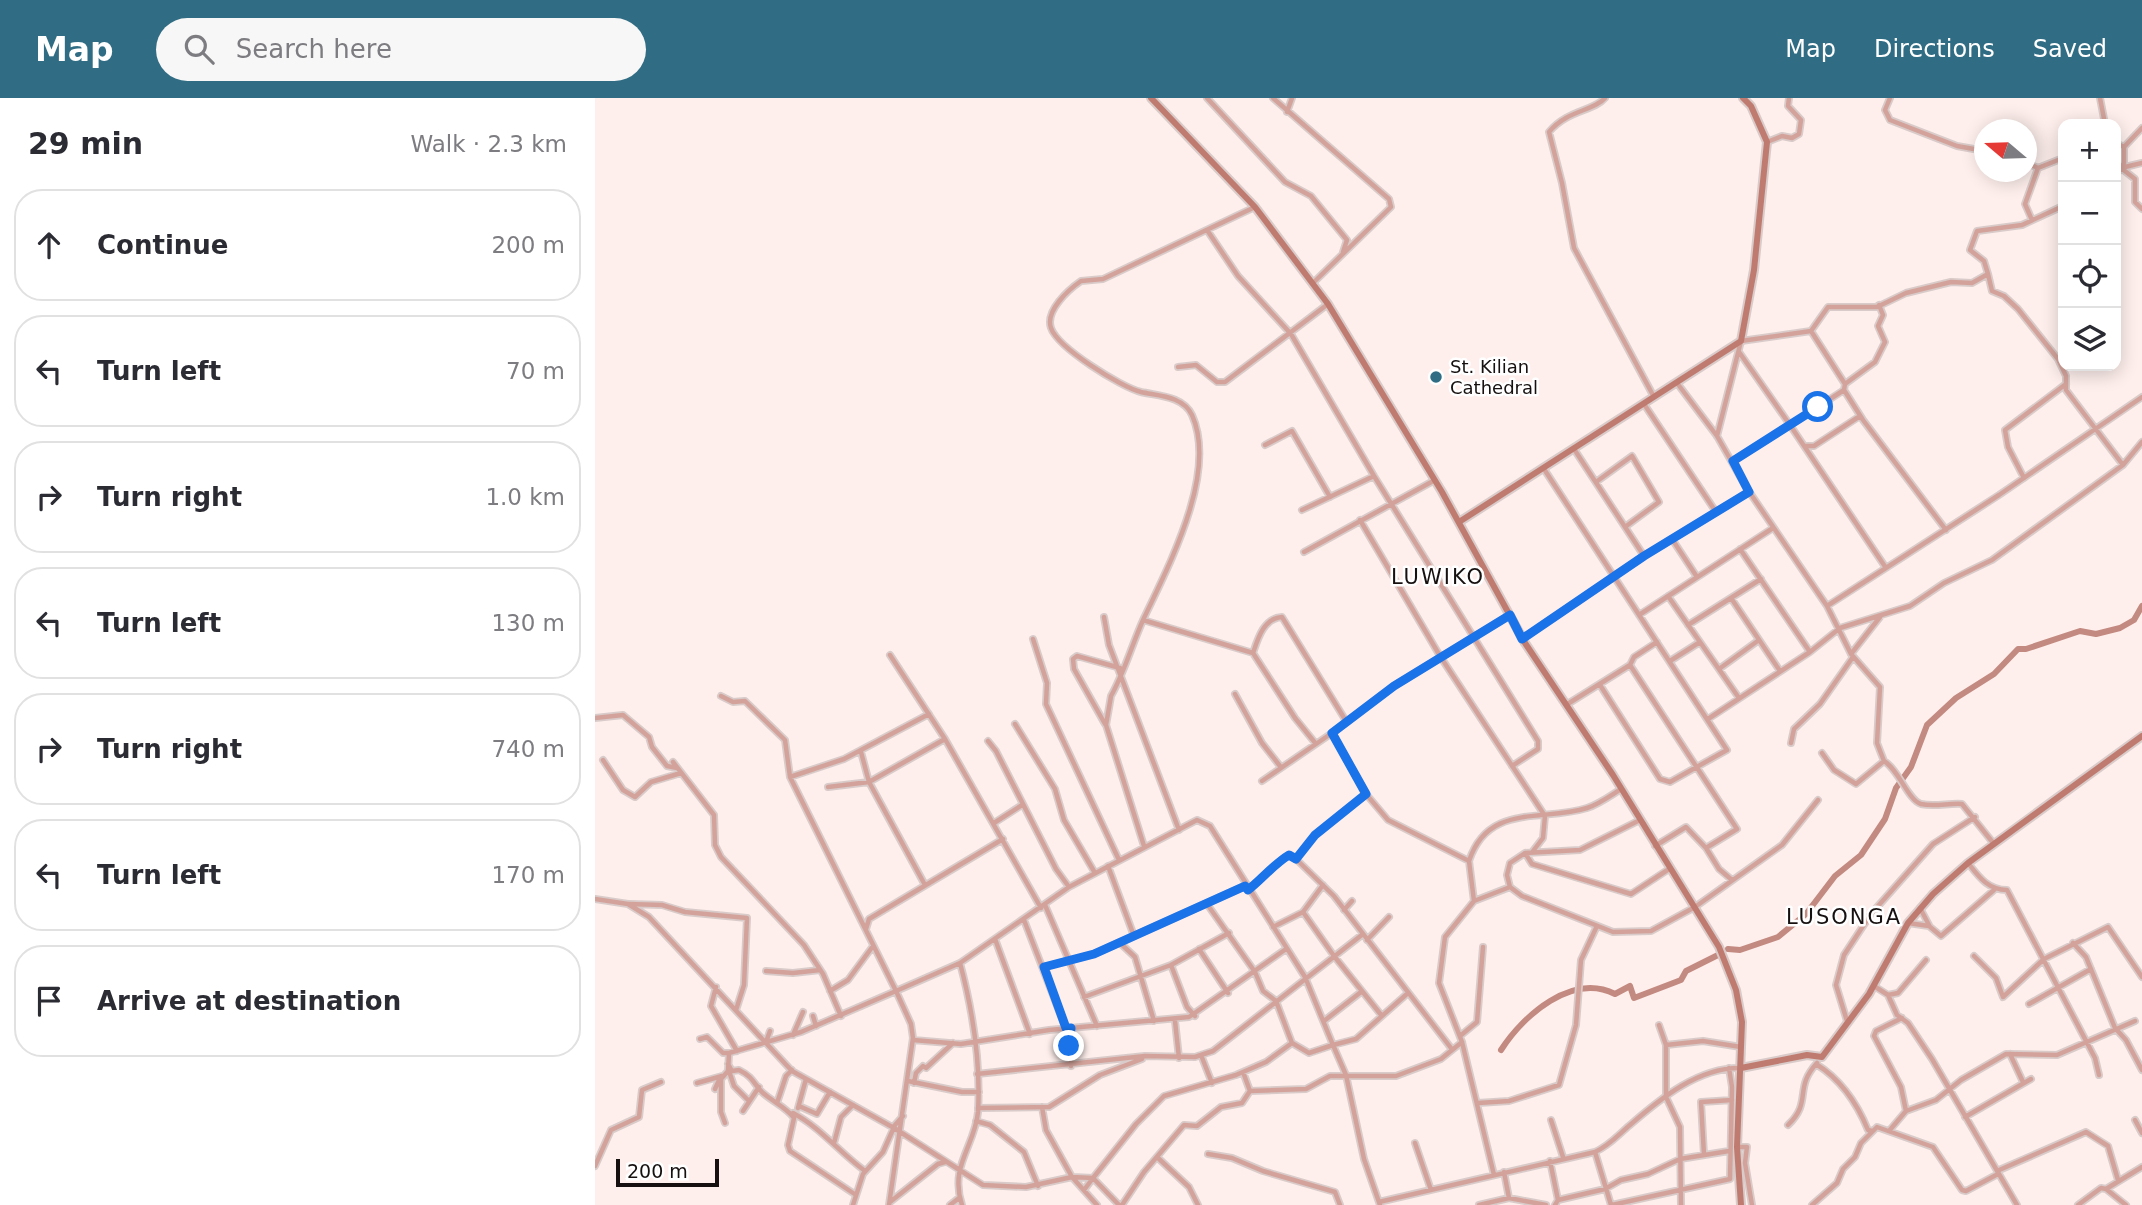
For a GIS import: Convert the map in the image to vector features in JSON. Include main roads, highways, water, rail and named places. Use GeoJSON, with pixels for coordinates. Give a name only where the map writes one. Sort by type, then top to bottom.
{"type":"FeatureCollection","features":[{"type":"Feature","properties":{"kind":"main road"},"geometry":{"type":"LineString","coordinates":[[1151,98],[1255,207],[1328,304],[1435,480],[1522,639],[1621,789],[1719,947],[1736,990],[1742,1022],[1737,1147],[1741,1205]]}},
{"type":"Feature","properties":{"kind":"main road"},"geometry":{"type":"LineString","coordinates":[[1459,522],[1738,346],[1754,270],[1767,142],[1751,106],[1743,98]]}},
{"type":"Feature","properties":{"kind":"main road"},"geometry":{"type":"LineString","coordinates":[[1741,1068],[1807,1055],[1822,1057],[1873,985],[1908,923],[1920,908],[1968,863],[2142,736]]}},
{"type":"Feature","properties":{"kind":"waterway"},"geometry":{"type":"LineString","coordinates":[[1728,949],[1740,950],[1778,937],[1806,914],[1835,876],[1861,855],[1885,819],[1896,788],[1911,767],[1927,725],[1956,698],[1994,674],[2018,649],[2026,649],[2080,631],[2096,634],[2120,628],[2134,620],[2142,606]]}},
{"type":"Feature","properties":{"kind":"waterway"},"geometry":{"type":"LineString","coordinates":[[1501,1050],[1535,1012],[1566,993],[1599,989],[1615,994],[1630,986],[1634,998],[1681,980],[1686,971],[1718,955]]}},
{"type":"Feature","properties":{"kind":"place","name":"St. Kilian Cathedral"},"geometry":{"type":"Point","coordinates":[1436,377]}},
{"type":"Feature","properties":{"kind":"district","name":"LUWIKO"},"geometry":{"type":"Point","coordinates":[1438,577]}},
{"type":"Feature","properties":{"kind":"district","name":"LUSONGA"},"geometry":{"type":"Point","coordinates":[1844,917]}}]}
